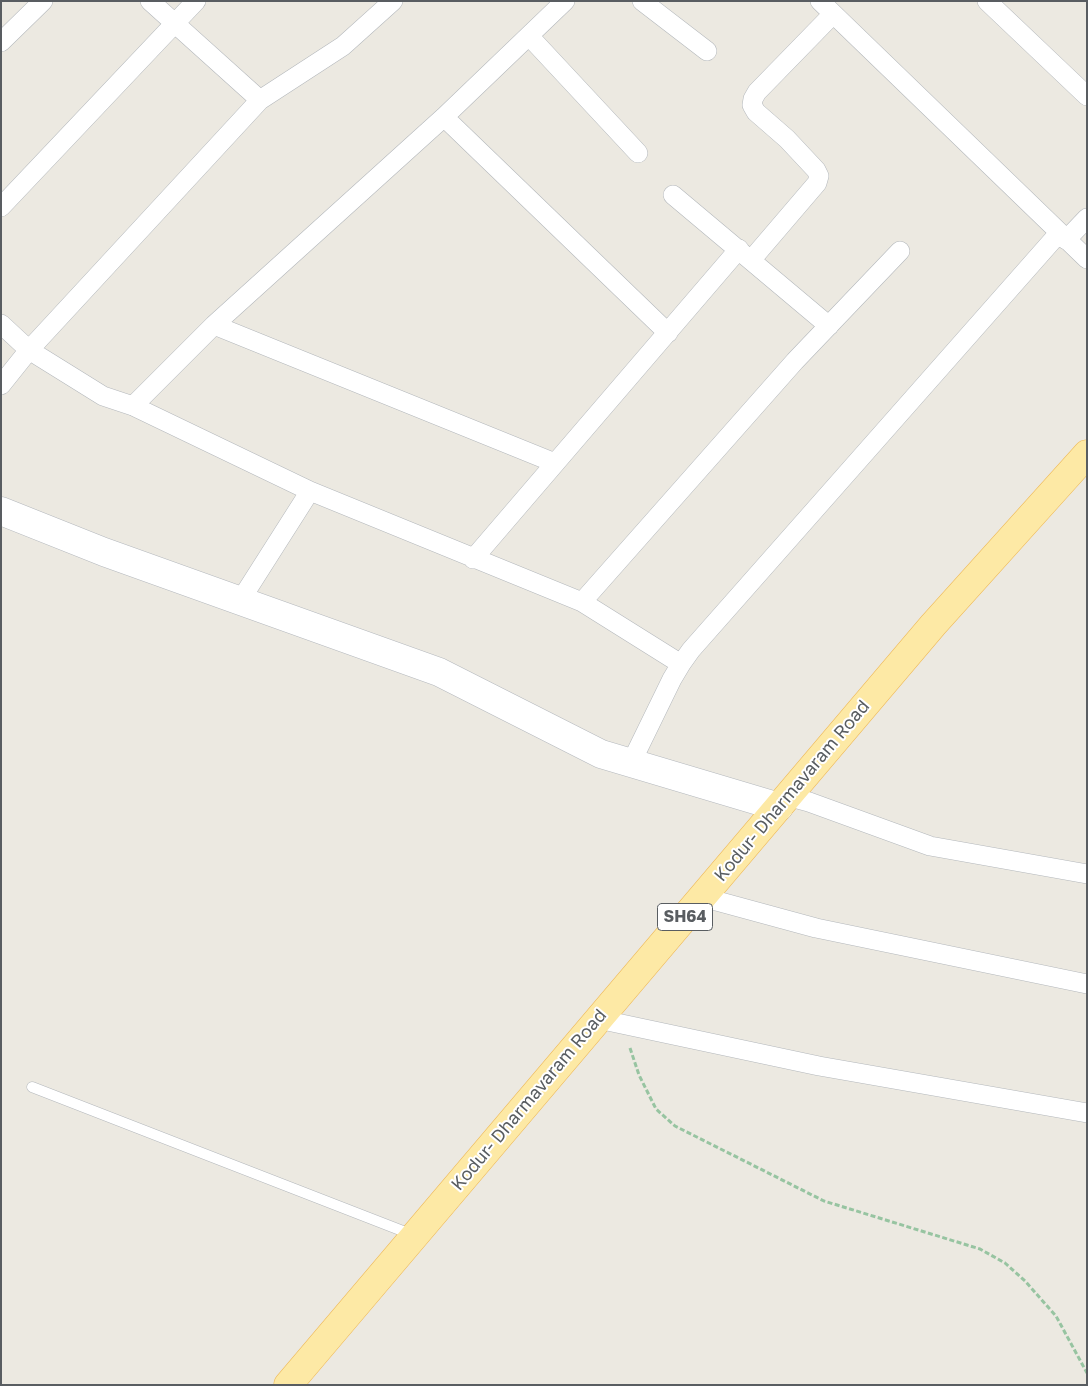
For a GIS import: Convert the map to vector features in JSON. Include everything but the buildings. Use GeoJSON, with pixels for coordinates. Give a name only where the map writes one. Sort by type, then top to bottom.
{"type":"FeatureCollection","features":[{"type":"Feature","properties":{"kind":"main road","name":"Kodur- Dharmavaram Road"},"geometry":{"type":"LineString","coordinates":[[288,1385],[414,1235],[610,1021],[702,897],[933,625],[1087,454]]}},
{"type":"Feature","properties":{"kind":"street"},"geometry":{"type":"LineString","coordinates":[[1,42],[43,1]]}},
{"type":"Feature","properties":{"kind":"street"},"geometry":{"type":"LineString","coordinates":[[150,1],[260,100]]}},
{"type":"Feature","properties":{"kind":"street"},"geometry":{"type":"LineString","coordinates":[[1,207],[196,1]]}},
{"type":"Feature","properties":{"kind":"street"},"geometry":{"type":"LineString","coordinates":[[1,385],[30,350],[260,100],[343,46],[393,1]]}},
{"type":"Feature","properties":{"kind":"street"},"geometry":{"type":"LineString","coordinates":[[133,406],[214,325],[444,117],[565,1]]}},
{"type":"Feature","properties":{"kind":"street"},"geometry":{"type":"LineString","coordinates":[[642,1],[707,51]]}},
{"type":"Feature","properties":{"kind":"street"},"geometry":{"type":"LineString","coordinates":[[987,1],[1087,96]]}},
{"type":"Feature","properties":{"kind":"street"},"geometry":{"type":"LineString","coordinates":[[473,558],[668,333],[817,183],[819,176],[816,170],[788,139],[756,112],[752,105],[753,98],[757,92],[826,8],[1087,259]]}},
{"type":"Feature","properties":{"kind":"street"},"geometry":{"type":"LineString","coordinates":[[529,36],[638,153]]}},
{"type":"Feature","properties":{"kind":"street"},"geometry":{"type":"LineString","coordinates":[[444,117],[668,333]]}},
{"type":"Feature","properties":{"kind":"street"},"geometry":{"type":"LineString","coordinates":[[673,195],[829,326]]}},
{"type":"Feature","properties":{"kind":"street"},"geometry":{"type":"LineString","coordinates":[[631,763],[681,664],[760,570],[1062,236],[1087,218]]}},
{"type":"Feature","properties":{"kind":"street"},"geometry":{"type":"LineString","coordinates":[[582,602],[729,435],[900,252]]}},
{"type":"Feature","properties":{"kind":"street"},"geometry":{"type":"LineString","coordinates":[[1,324],[30,350],[102,396],[133,406],[310,491],[582,602],[681,664]]}},
{"type":"Feature","properties":{"kind":"street"},"geometry":{"type":"LineString","coordinates":[[214,325],[555,463]]}},
{"type":"Feature","properties":{"kind":"street"},"geometry":{"type":"LineString","coordinates":[[240,601],[310,491]]}},
{"type":"Feature","properties":{"kind":"street"},"geometry":{"type":"LineString","coordinates":[[1,511],[104,552],[439,672],[601,754],[783,802],[809,802],[930,846],[1087,874]]}},
{"type":"Feature","properties":{"kind":"street"},"geometry":{"type":"LineString","coordinates":[[702,897],[816,928],[1087,984]]}},
{"type":"Feature","properties":{"kind":"street"},"geometry":{"type":"LineString","coordinates":[[610,1021],[819,1066],[1087,1114]]}},
{"type":"Feature","properties":{"kind":"lane"},"geometry":{"type":"LineString","coordinates":[[32,1087],[414,1235]]}},
{"type":"Feature","properties":{"kind":"path"},"geometry":{"type":"LineString","coordinates":[[610,1021],[656,1109],[674,1126],[824,1201],[980,1249],[1005,1262],[1056,1316],[1087,1373]]}}]}
